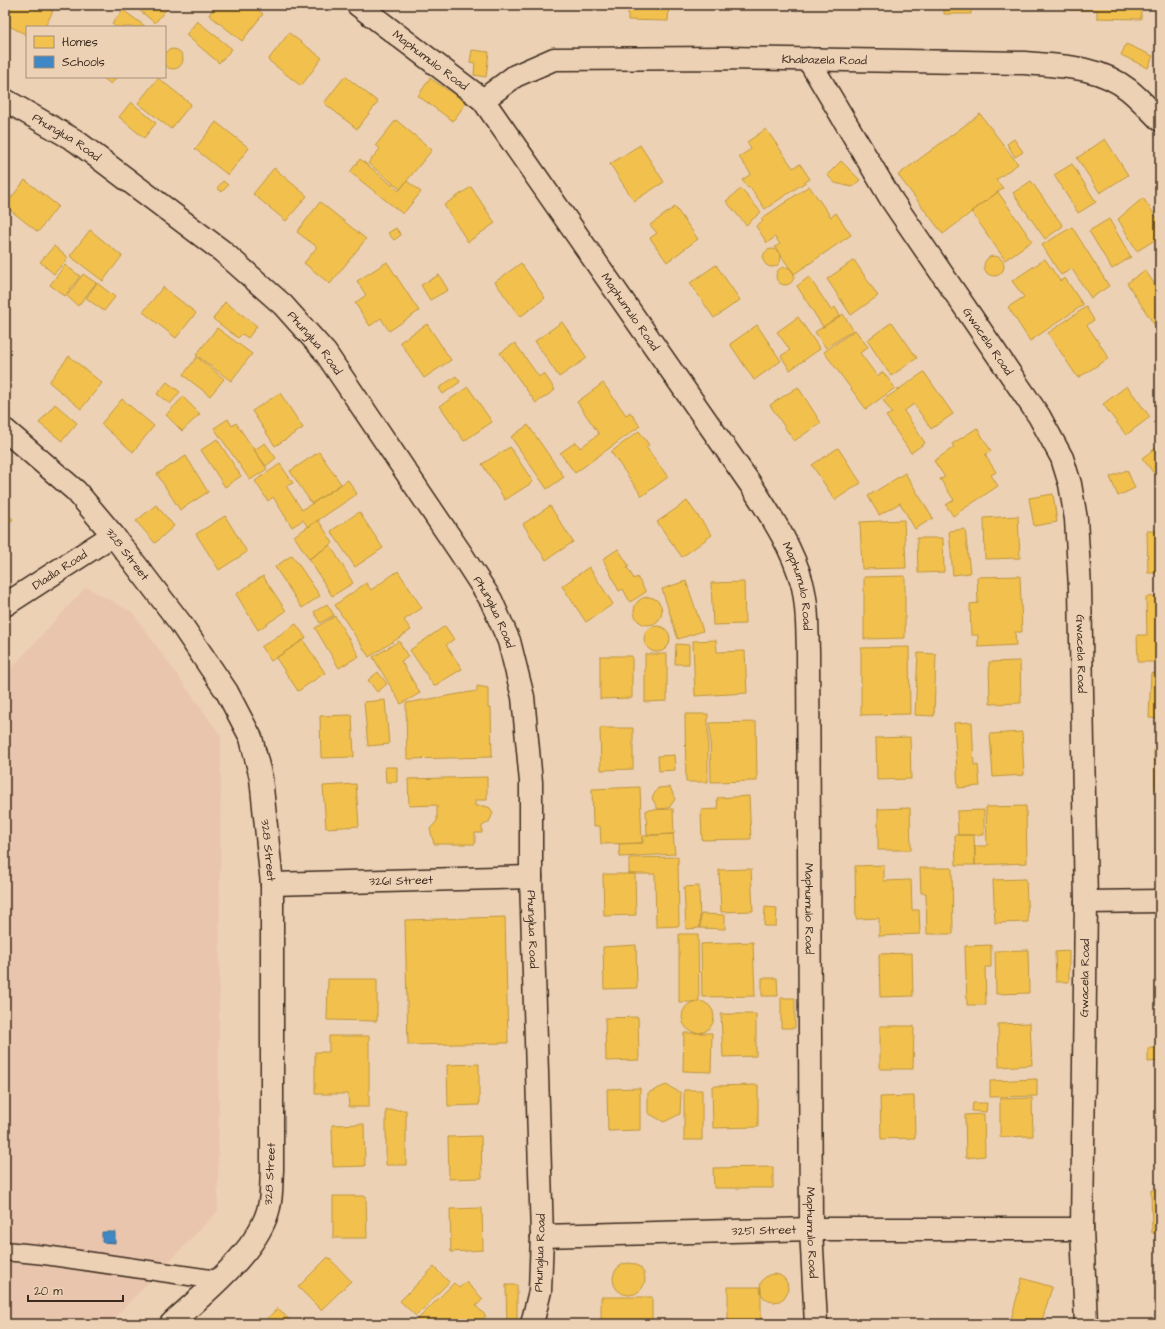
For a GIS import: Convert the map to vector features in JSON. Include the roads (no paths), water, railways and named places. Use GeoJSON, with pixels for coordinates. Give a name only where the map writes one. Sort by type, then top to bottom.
{"type":"FeatureCollection","features":[{"type":"Feature","properties":{"kind":"street","name":"Maphumulo Road"},"geometry":{"type":"LineString","coordinates":[[358,5],[483,100],[762,502],[777,526],[793,558],[802,585],[808,651],[811,1229],[816,1324]]}},
{"type":"Feature","properties":{"kind":"street","name":"Khabazela Road"},"geometry":{"type":"LineString","coordinates":[[483,100],[514,76],[554,59],[658,58],[954,61],[1064,66],[1099,72],[1129,90],[1160,120]]}},
{"type":"Feature","properties":{"kind":"street","name":"Gwacela Road"},"geometry":{"type":"LineString","coordinates":[[808,59],[891,198],[1039,416],[1062,458],[1070,484],[1076,519],[1080,588],[1086,902],[1082,1229],[1086,1324]]}},
{"type":"Feature","properties":{"kind":"street","name":"Phunglua Road"},"geometry":{"type":"LineString","coordinates":[[5,100],[76,141],[233,261],[283,305],[325,352],[373,423],[490,600],[509,641],[523,697],[531,774],[531,877],[542,1236],[540,1291],[532,1324]]}},
{"type":"Feature","properties":{"kind":"street","name":"328 Street"},"geometry":{"type":"LineString","coordinates":[[5,430],[76,491],[114,535],[181,624],[227,692],[251,738],[261,778],[272,884],[272,1170],[269,1207],[258,1234],[236,1263],[171,1324]]}},
{"type":"Feature","properties":{"kind":"street","name":"Dladla Road"},"geometry":{"type":"LineString","coordinates":[[5,605],[114,535]]}},
{"type":"Feature","properties":{"kind":"street","name":"3261 Street"},"geometry":{"type":"LineString","coordinates":[[272,884],[531,877]]}},
{"type":"Feature","properties":{"kind":"street"},"geometry":{"type":"LineString","coordinates":[[1086,902],[1160,901]]}},
{"type":"Feature","properties":{"kind":"street","name":"3251 Street"},"geometry":{"type":"LineString","coordinates":[[542,1236],[811,1229],[1082,1229]]}},
{"type":"Feature","properties":{"kind":"lane"},"geometry":{"type":"LineString","coordinates":[[5,1251],[45,1254],[217,1280]]}}]}
